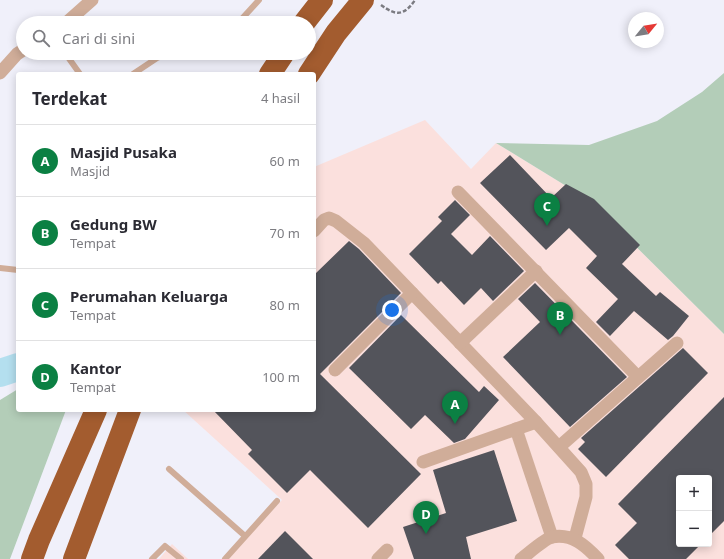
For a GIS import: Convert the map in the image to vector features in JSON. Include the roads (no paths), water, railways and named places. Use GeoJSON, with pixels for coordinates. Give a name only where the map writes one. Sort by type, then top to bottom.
{"type":"FeatureCollection","features":[{"type":"Feature","properties":{"kind":"highway"},"geometry":{"type":"LineString","coordinates":[[309,16],[322,0]]}},
{"type":"Feature","properties":{"kind":"highway"},"geometry":{"type":"LineString","coordinates":[[309,72],[336,33],[371,2]]}},
{"type":"Feature","properties":{"kind":"highway"},"geometry":{"type":"LineString","coordinates":[[271,72],[279,60]]}},
{"type":"Feature","properties":{"kind":"highway"},"geometry":{"type":"LineString","coordinates":[[21,559],[31,544],[36,549],[95,412]]}},
{"type":"Feature","properties":{"kind":"highway"},"geometry":{"type":"LineString","coordinates":[[74,559],[129,412]]}},
{"type":"Feature","properties":{"kind":"street"},"geometry":{"type":"LineString","coordinates":[[74,16],[92,0]]}},
{"type":"Feature","properties":{"kind":"street"},"geometry":{"type":"LineString","coordinates":[[0,73],[16,55]]}},
{"type":"Feature","properties":{"kind":"street"},"geometry":{"type":"LineString","coordinates":[[458,192],[638,377]]}},
{"type":"Feature","properties":{"kind":"street"},"geometry":{"type":"LineString","coordinates":[[316,229],[324,220],[329,218],[336,221],[364,243],[536,422],[581,472],[586,484],[586,497],[575,538]]}},
{"type":"Feature","properties":{"kind":"street"},"geometry":{"type":"LineString","coordinates":[[460,343],[536,271]]}},
{"type":"Feature","properties":{"kind":"street"},"geometry":{"type":"LineString","coordinates":[[335,370],[412,293]]}},
{"type":"Feature","properties":{"kind":"street"},"geometry":{"type":"LineString","coordinates":[[559,447],[678,343]]}},
{"type":"Feature","properties":{"kind":"street"},"geometry":{"type":"LineString","coordinates":[[424,462],[536,422]]}},
{"type":"Feature","properties":{"kind":"street"},"geometry":{"type":"LineString","coordinates":[[516,429],[552,537]]}},
{"type":"Feature","properties":{"kind":"street"},"geometry":{"type":"LineString","coordinates":[[521,559],[552,537],[575,538],[598,559]]}},
{"type":"Feature","properties":{"kind":"lane"},"geometry":{"type":"LineString","coordinates":[[245,16],[260,0]]}},
{"type":"Feature","properties":{"kind":"lane"},"geometry":{"type":"LineString","coordinates":[[70,60],[79,72]]}},
{"type":"Feature","properties":{"kind":"lane"},"geometry":{"type":"LineString","coordinates":[[136,72],[154,60]]}},
{"type":"Feature","properties":{"kind":"lane"},"geometry":{"type":"LineString","coordinates":[[0,268],[16,270]]}},
{"type":"Feature","properties":{"kind":"lane"},"geometry":{"type":"LineString","coordinates":[[169,468],[245,536]]}},
{"type":"Feature","properties":{"kind":"lane"},"geometry":{"type":"LineString","coordinates":[[225,559],[277,501]]}},
{"type":"Feature","properties":{"kind":"lane"},"geometry":{"type":"LineString","coordinates":[[152,559],[165,546],[181,559]]}},
{"type":"Feature","properties":{"kind":"waterway"},"geometry":{"type":"LineString","coordinates":[[0,373],[16,368]]}},
{"type":"Feature","properties":{"kind":"place","name":"Perumahan Keluarga"},"geometry":{"type":"Point","coordinates":[547,226]}},
{"type":"Feature","properties":{"kind":"place","name":"Gedung BW"},"geometry":{"type":"Point","coordinates":[560,335]}},
{"type":"Feature","properties":{"kind":"place","name":"Masjid Pusaka"},"geometry":{"type":"Point","coordinates":[455,424]}},
{"type":"Feature","properties":{"kind":"place","name":"Kantor"},"geometry":{"type":"Point","coordinates":[426,534]}}]}
